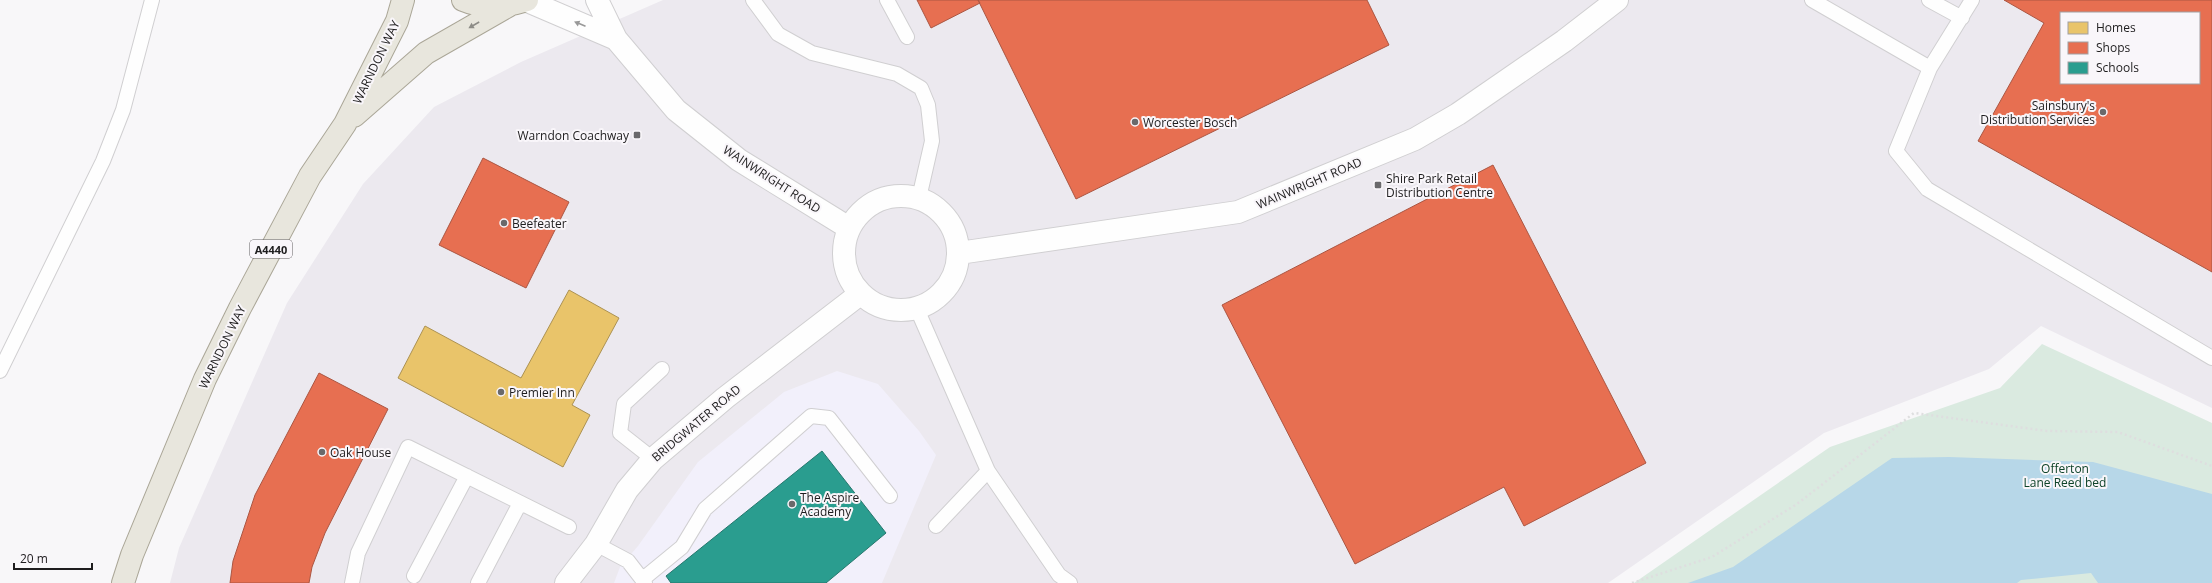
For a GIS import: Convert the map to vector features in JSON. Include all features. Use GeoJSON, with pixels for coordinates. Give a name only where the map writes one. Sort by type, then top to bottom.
{"type":"FeatureCollection","features":[{"type":"Feature","properties":{"kind":"main road","name":"WARNDON WAY"},"geometry":{"type":"LineString","coordinates":[[123,583],[132,555],[205,379],[240,308],[310,176],[345,124],[397,21],[402,0]]}},
{"type":"Feature","properties":{"kind":"main road"},"geometry":{"type":"LineString","coordinates":[[464,0],[476,5],[520,2]]}},
{"type":"Feature","properties":{"kind":"main road","name":"WARNDON WAY"},"geometry":{"type":"LineString","coordinates":[[345,124],[426,53],[520,2]]}},
{"type":"Feature","properties":{"kind":"street","name":"WAINWRIGHT ROAD"},"geometry":{"type":"LineString","coordinates":[[597,0],[616,39],[676,110],[739,160],[849,228]]}},
{"type":"Feature","properties":{"kind":"street","name":"WAINWRIGHT ROAD"},"geometry":{"type":"LineString","coordinates":[[958,253],[1238,212],[1415,139],[1458,114],[1564,40],[1617,0]]}},
{"type":"Feature","properties":{"kind":"street","name":"WAINWRIGHT ROAD"},"geometry":{"type":"LineString","coordinates":[[520,2],[616,39]]}},
{"type":"Feature","properties":{"kind":"street"},"geometry":{"type":"LineString","coordinates":[[906,196],[919,198],[937,208],[949,221],[956,236],[958,253],[956,271],[947,288],[934,301],[917,308],[902,311],[887,310],[872,304],[860,294],[849,280],[844,263],[843,245],[849,228],[860,213],[873,203],[889,197],[906,196]]}},
{"type":"Feature","properties":{"kind":"street","name":"BRIDGWATER ROAD"},"geometry":{"type":"LineString","coordinates":[[566,583],[596,544],[627,490],[653,458],[725,398],[860,294]]}},
{"type":"Feature","properties":{"kind":"lane"},"geometry":{"type":"LineString","coordinates":[[0,371],[103,161],[124,110],[152,0]]}},
{"type":"Feature","properties":{"kind":"lane"},"geometry":{"type":"LineString","coordinates":[[753,0],[778,34],[812,53],[897,74],[921,88],[928,105],[932,141],[919,198]]}},
{"type":"Feature","properties":{"kind":"lane"},"geometry":{"type":"LineString","coordinates":[[887,0],[907,37]]}},
{"type":"Feature","properties":{"kind":"lane"},"geometry":{"type":"LineString","coordinates":[[1812,0],[1930,68]]}},
{"type":"Feature","properties":{"kind":"lane"},"geometry":{"type":"LineString","coordinates":[[1929,0],[1962,18]]}},
{"type":"Feature","properties":{"kind":"lane"},"geometry":{"type":"LineString","coordinates":[[1972,0],[1930,68],[1896,151],[1926,189],[2212,358]]}},
{"type":"Feature","properties":{"kind":"lane"},"geometry":{"type":"LineString","coordinates":[[917,308],[988,471],[1059,575],[1070,583]]}},
{"type":"Feature","properties":{"kind":"lane"},"geometry":{"type":"LineString","coordinates":[[653,458],[620,433],[624,404],[662,369]]}},
{"type":"Feature","properties":{"kind":"lane"},"geometry":{"type":"LineString","coordinates":[[596,544],[628,561],[644,581],[682,547],[705,509],[811,416],[829,418],[890,496]]}},
{"type":"Feature","properties":{"kind":"lane"},"geometry":{"type":"LineString","coordinates":[[352,583],[358,553],[408,447],[569,527]]}},
{"type":"Feature","properties":{"kind":"lane"},"geometry":{"type":"LineString","coordinates":[[936,526],[988,471]]}},
{"type":"Feature","properties":{"kind":"lane"},"geometry":{"type":"LineString","coordinates":[[414,576],[467,476]]}},
{"type":"Feature","properties":{"kind":"lane"},"geometry":{"type":"LineString","coordinates":[[478,583],[520,503]]}},
{"type":"Feature","properties":{"kind":"path"},"geometry":{"type":"LineString","coordinates":[[1632,583],[1712,557],[1797,504],[1914,413],[2047,431],[2118,432],[2212,466]]}},
{"type":"Feature","properties":{"kind":"shaded area"},"geometry":{"type":"Polygon","coordinates":[[[663,0],[2212,0],[2212,408],[2041,326],[1989,369],[1824,433],[1608,583],[170,583],[179,548],[287,303],[363,184],[434,107],[521,62],[663,0]]]}},
{"type":"Feature","properties":{"kind":"shaded area","name":"The Aspire Academy"},"geometry":{"type":"Polygon","coordinates":[[[837,371],[878,384],[919,431],[936,455],[882,583],[614,583],[620,567],[638,546],[698,462],[784,392],[837,371]]]}},
{"type":"Feature","properties":{"kind":"green space","name":"Offerton Lane Reed bed"},"geometry":{"type":"Polygon","coordinates":[[[2042,344],[2212,423],[2212,583],[1634,583],[1830,447],[2000,388],[2042,344]]]}},
{"type":"Feature","properties":{"kind":"water"},"geometry":{"type":"Polygon","coordinates":[[[1949,457],[2093,462],[2212,494],[2212,583],[2098,583],[2091,573],[2021,580],[2017,583],[1688,583],[1733,567],[1892,458],[1949,457]]]}},
{"type":"Feature","properties":{"kind":"building: Homes","name":"Premier Inn"},"geometry":{"type":"Polygon","coordinates":[[[569,290],[619,318],[572,405],[590,415],[563,467],[398,378],[425,326],[521,378],[569,290]]]}},
{"type":"Feature","properties":{"kind":"building: Shops"},"geometry":{"type":"Polygon","coordinates":[[[917,0],[978,0],[980,3],[931,28],[917,0]]]}},
{"type":"Feature","properties":{"kind":"building: Shops","name":"Worcester Bosch"},"geometry":{"type":"Polygon","coordinates":[[[978,0],[1367,0],[1389,45],[1076,199],[978,0]]]}},
{"type":"Feature","properties":{"kind":"building: Shops","name":"Sainsbury's Distribution Services"},"geometry":{"type":"Polygon","coordinates":[[[2004,0],[2212,0],[2212,272],[1978,141],[2044,23],[2004,0]]]}},
{"type":"Feature","properties":{"kind":"building: Shops","name":"Beefeater"},"geometry":{"type":"Polygon","coordinates":[[[483,158],[569,202],[526,288],[439,245],[483,158]]]}},
{"type":"Feature","properties":{"kind":"building: Shops"},"geometry":{"type":"Polygon","coordinates":[[[1493,165],[1646,463],[1524,526],[1504,487],[1355,564],[1222,305],[1493,165]]]}},
{"type":"Feature","properties":{"kind":"building: Shops","name":"Oak House"},"geometry":{"type":"Polygon","coordinates":[[[319,373],[388,409],[325,533],[312,567],[309,583],[230,583],[233,561],[255,495],[319,373]]]}},
{"type":"Feature","properties":{"kind":"building: Schools"},"geometry":{"type":"Polygon","coordinates":[[[822,451],[886,533],[826,583],[671,583],[666,576],[822,451]]]}},
{"type":"Feature","properties":{"kind":"place","name":"Sainsbury's Distribution Services"},"geometry":{"type":"Point","coordinates":[2103,112]}},
{"type":"Feature","properties":{"kind":"place","name":"Worcester Bosch"},"geometry":{"type":"Point","coordinates":[1135,122]}},
{"type":"Feature","properties":{"kind":"place","name":"Warndon Coachway"},"geometry":{"type":"Point","coordinates":[637,135]}},
{"type":"Feature","properties":{"kind":"place","name":"Shire Park Retail Distribution Centre"},"geometry":{"type":"Point","coordinates":[1378,185]}},
{"type":"Feature","properties":{"kind":"place","name":"Beefeater"},"geometry":{"type":"Point","coordinates":[504,223]}},
{"type":"Feature","properties":{"kind":"place","name":"Premier Inn"},"geometry":{"type":"Point","coordinates":[501,392]}},
{"type":"Feature","properties":{"kind":"place","name":"Oak House"},"geometry":{"type":"Point","coordinates":[322,452]}},
{"type":"Feature","properties":{"kind":"place","name":"The Aspire Academy"},"geometry":{"type":"Point","coordinates":[792,504]}}]}
